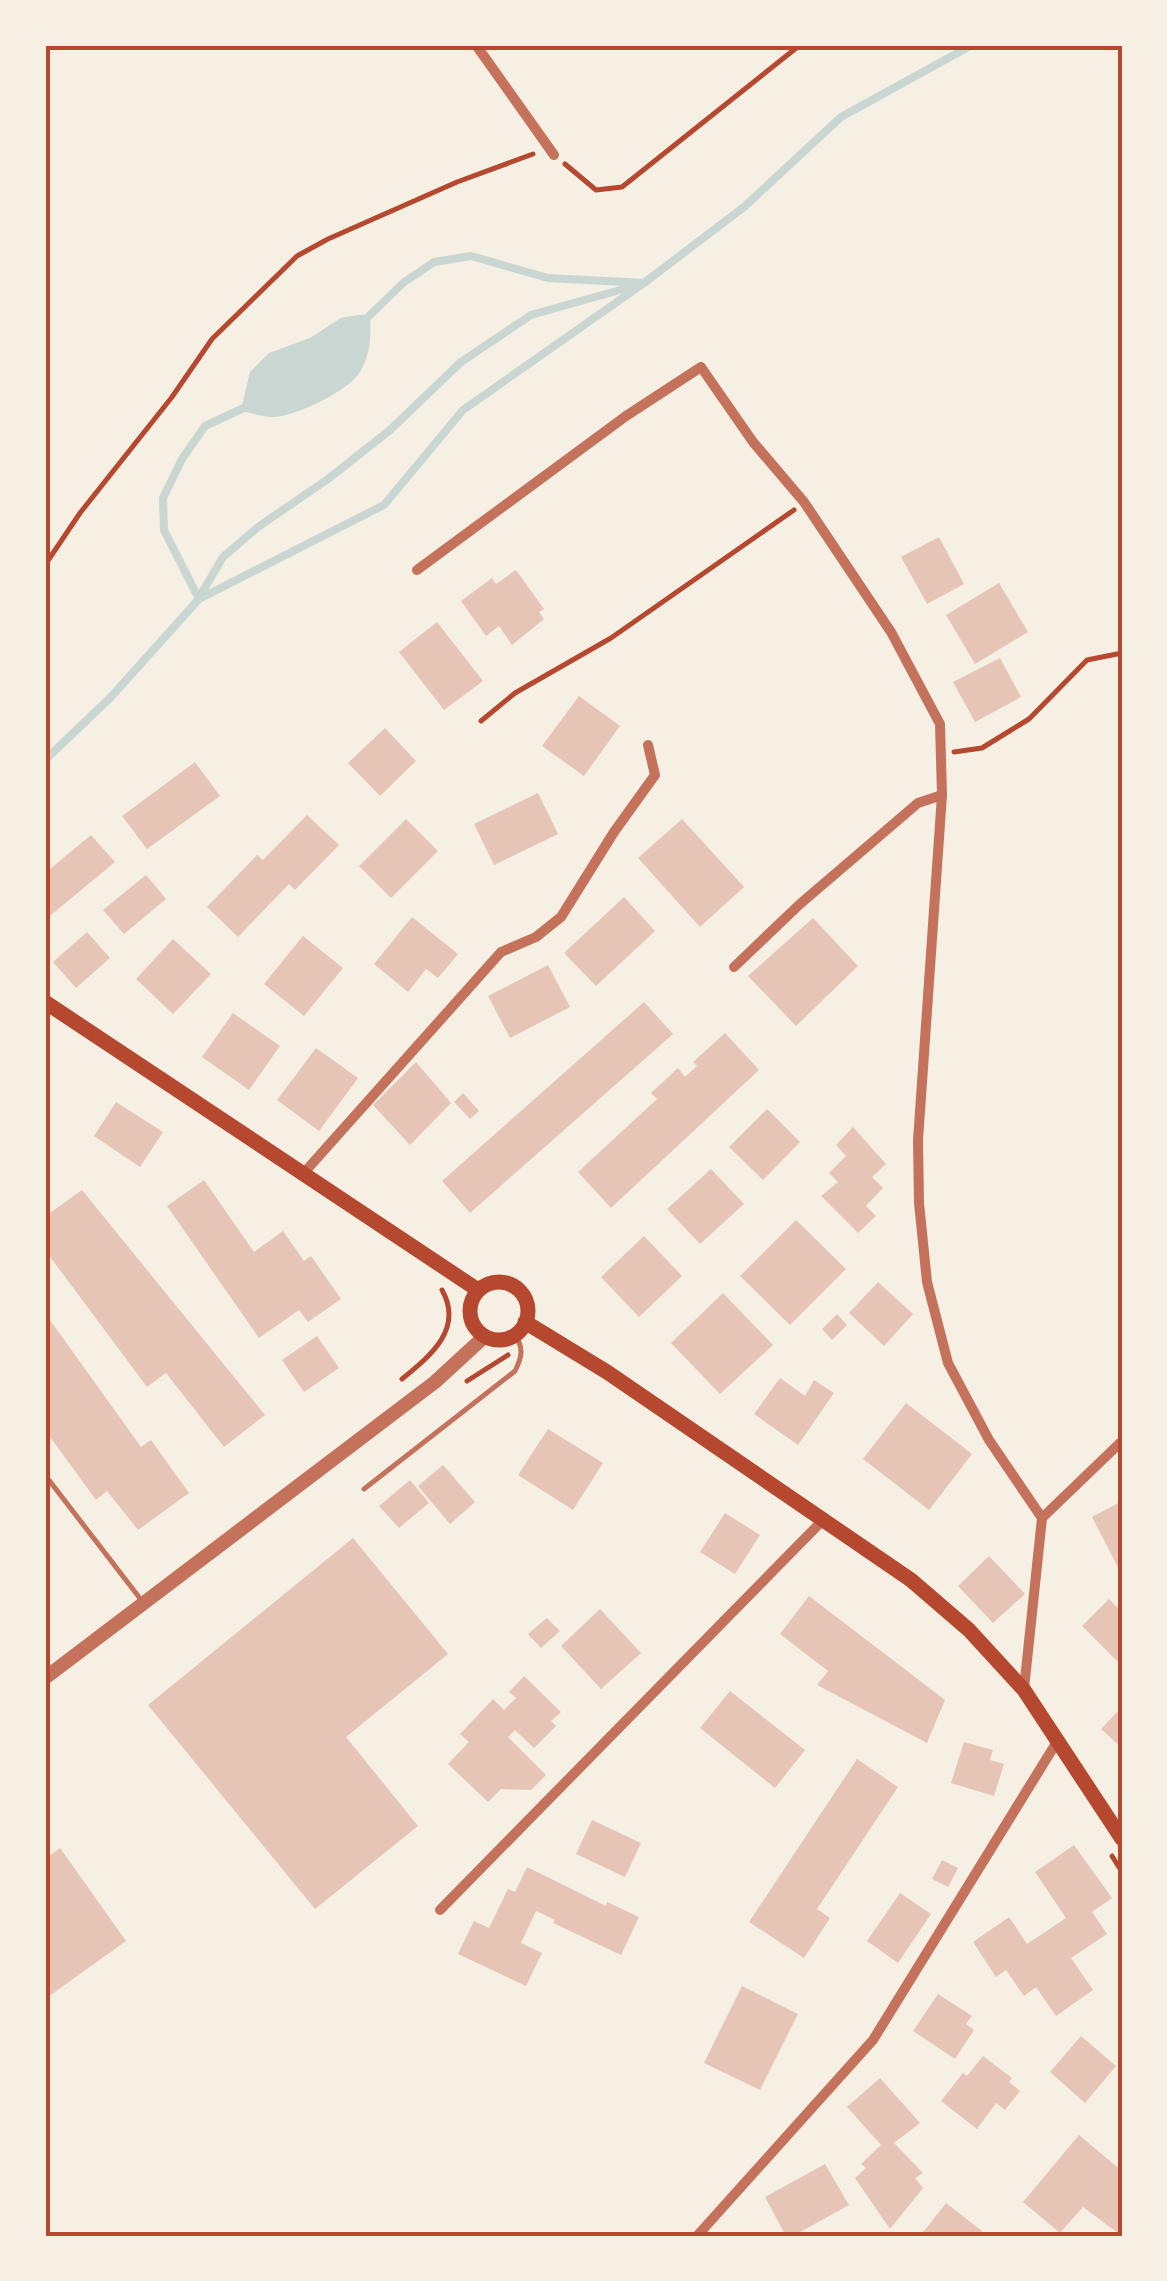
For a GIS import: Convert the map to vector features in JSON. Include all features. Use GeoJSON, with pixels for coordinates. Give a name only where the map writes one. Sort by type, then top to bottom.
{"type":"FeatureCollection","features":[{"type":"Feature","properties":{"kind":"main road"},"geometry":{"type":"LineString","coordinates":[[45,1002],[478,1290]]}},
{"type":"Feature","properties":{"kind":"main road"},"geometry":{"type":"LineString","coordinates":[[520,1336],[528,1314],[525,1298],[512,1284],[494,1282],[478,1290],[470,1317],[474,1327],[485,1336],[500,1340],[520,1336],[608,1372],[911,1580],[969,1630],[1024,1690],[1122,1839]]}},
{"type":"Feature","properties":{"kind":"street"},"geometry":{"type":"LineString","coordinates":[[476,45],[554,155]]}},
{"type":"Feature","properties":{"kind":"street"},"geometry":{"type":"LineString","coordinates":[[417,570],[626,416],[701,367],[754,442],[804,502],[892,632],[940,724],[942,795],[918,1140],[927,1282],[948,1363],[989,1440],[1042,1518]]}},
{"type":"Feature","properties":{"kind":"street"},"geometry":{"type":"LineString","coordinates":[[302,1175],[501,952],[536,937],[561,918],[654,775],[648,745]]}},
{"type":"Feature","properties":{"kind":"street"},"geometry":{"type":"LineString","coordinates":[[734,967],[800,904],[918,803],[942,795]]}},
{"type":"Feature","properties":{"kind":"street"},"geometry":{"type":"LineString","coordinates":[[45,1678],[435,1382],[485,1336]]}},
{"type":"Feature","properties":{"kind":"street"},"geometry":{"type":"LineString","coordinates":[[1024,1690],[1042,1518],[1122,1441]]}},
{"type":"Feature","properties":{"kind":"street"},"geometry":{"type":"LineString","coordinates":[[440,1910],[824,1519]]}},
{"type":"Feature","properties":{"kind":"street"},"geometry":{"type":"LineString","coordinates":[[696,2236],[873,2040],[1059,1739]]}},
{"type":"Feature","properties":{"kind":"lane"},"geometry":{"type":"LineString","coordinates":[[364,1489],[515,1371],[520,1336]]}},
{"type":"Feature","properties":{"kind":"lane"},"geometry":{"type":"LineString","coordinates":[[45,1475],[144,1604]]}},
{"type":"Feature","properties":{"kind":"path"},"geometry":{"type":"LineString","coordinates":[[45,565],[212,339],[297,256],[456,182],[536,152],[554,155],[596,190],[622,187],[800,45]]}},
{"type":"Feature","properties":{"kind":"path"},"geometry":{"type":"LineString","coordinates":[[481,721],[514,694],[611,638],[804,502]]}},
{"type":"Feature","properties":{"kind":"path"},"geometry":{"type":"LineString","coordinates":[[941,754],[982,748],[1028,719],[1087,660],[1122,653]]}},
{"type":"Feature","properties":{"kind":"path"},"geometry":{"type":"LineString","coordinates":[[402,1379],[438,1348],[446,1334],[450,1312],[445,1294],[436,1282]]}},
{"type":"Feature","properties":{"kind":"path"},"geometry":{"type":"LineString","coordinates":[[458,1389],[520,1336]]}},
{"type":"Feature","properties":{"kind":"shaded area"},"geometry":{"type":"Polygon","coordinates":[[[370,315],[370,339],[365,362],[351,382],[317,403],[281,416],[241,410],[250,372],[269,353],[310,338],[341,318],[370,315]]]}},
{"type":"Feature","properties":{"kind":"building"},"geometry":{"type":"Polygon","coordinates":[[[939,537],[964,584],[927,604],[901,557],[939,537]]]}},
{"type":"Feature","properties":{"kind":"building"},"geometry":{"type":"Polygon","coordinates":[[[516,570],[544,609],[539,612],[544,619],[512,645],[499,626],[486,636],[461,601],[492,578],[496,584],[516,570]]]}},
{"type":"Feature","properties":{"kind":"building"},"geometry":{"type":"Polygon","coordinates":[[[999,583],[1028,632],[975,664],[946,615],[999,583]]]}},
{"type":"Feature","properties":{"kind":"building"},"geometry":{"type":"Polygon","coordinates":[[[437,622],[483,681],[444,710],[399,652],[437,622]]]}},
{"type":"Feature","properties":{"kind":"building"},"geometry":{"type":"Polygon","coordinates":[[[1000,658],[1021,697],[975,722],[953,682],[1000,658]]]}},
{"type":"Feature","properties":{"kind":"building"},"geometry":{"type":"Polygon","coordinates":[[[579,696],[620,726],[584,776],[542,746],[579,696]]]}},
{"type":"Feature","properties":{"kind":"building"},"geometry":{"type":"Polygon","coordinates":[[[385,728],[416,761],[380,796],[348,763],[385,728]]]}},
{"type":"Feature","properties":{"kind":"building"},"geometry":{"type":"Polygon","coordinates":[[[195,762],[220,796],[147,849],[122,816],[195,762]]]}},
{"type":"Feature","properties":{"kind":"building"},"geometry":{"type":"Polygon","coordinates":[[[538,793],[558,834],[494,865],[474,824],[538,793]]]}},
{"type":"Feature","properties":{"kind":"building"},"geometry":{"type":"Polygon","coordinates":[[[307,815],[339,845],[295,890],[289,884],[238,937],[207,907],[257,855],[263,860],[307,815]]]}},
{"type":"Feature","properties":{"kind":"building"},"geometry":{"type":"Polygon","coordinates":[[[406,819],[438,851],[391,898],[359,866],[406,819]]]}},
{"type":"Feature","properties":{"kind":"building"},"geometry":{"type":"Polygon","coordinates":[[[682,819],[744,887],[700,927],[638,858],[682,819]]]}},
{"type":"Feature","properties":{"kind":"building"},"geometry":{"type":"Polygon","coordinates":[[[91,835],[115,862],[45,920],[45,873],[91,835]]]}},
{"type":"Feature","properties":{"kind":"building"},"geometry":{"type":"Polygon","coordinates":[[[146,875],[166,899],[124,934],[103,910],[146,875]]]}},
{"type":"Feature","properties":{"kind":"building"},"geometry":{"type":"Polygon","coordinates":[[[624,897],[655,931],[596,986],[564,953],[624,897]]]}},
{"type":"Feature","properties":{"kind":"building"},"geometry":{"type":"Polygon","coordinates":[[[412,917],[458,954],[438,978],[426,969],[408,992],[374,964],[412,917]]]}},
{"type":"Feature","properties":{"kind":"building"},"geometry":{"type":"Polygon","coordinates":[[[813,918],[858,966],[796,1026],[748,976],[813,918]]]}},
{"type":"Feature","properties":{"kind":"building"},"geometry":{"type":"Polygon","coordinates":[[[87,932],[110,958],[76,988],[53,962],[87,932]]]}},
{"type":"Feature","properties":{"kind":"building"},"geometry":{"type":"Polygon","coordinates":[[[303,936],[343,968],[304,1016],[264,984],[303,936]]]}},
{"type":"Feature","properties":{"kind":"building"},"geometry":{"type":"Polygon","coordinates":[[[173,939],[211,974],[173,1014],[136,979],[173,939]]]}},
{"type":"Feature","properties":{"kind":"building"},"geometry":{"type":"Polygon","coordinates":[[[548,965],[570,1007],[510,1038],[488,996],[548,965]]]}},
{"type":"Feature","properties":{"kind":"building"},"geometry":{"type":"Polygon","coordinates":[[[644,1002],[673,1034],[470,1213],[442,1181],[644,1002]]]}},
{"type":"Feature","properties":{"kind":"building"},"geometry":{"type":"Polygon","coordinates":[[[233,1013],[280,1046],[249,1090],[202,1057],[233,1013]]]}},
{"type":"Feature","properties":{"kind":"building"},"geometry":{"type":"Polygon","coordinates":[[[725,1033],[759,1070],[611,1208],[578,1172],[657,1099],[651,1093],[678,1068],[685,1077],[697,1066],[693,1062],[725,1033]]]}},
{"type":"Feature","properties":{"kind":"building"},"geometry":{"type":"Polygon","coordinates":[[[316,1048],[358,1078],[319,1131],[277,1100],[316,1048]]]}},
{"type":"Feature","properties":{"kind":"building"},"geometry":{"type":"Polygon","coordinates":[[[416,1062],[451,1103],[410,1145],[373,1105],[416,1062]]]}},
{"type":"Feature","properties":{"kind":"building"},"geometry":{"type":"Polygon","coordinates":[[[463,1093],[479,1111],[470,1119],[454,1102],[463,1093]]]}},
{"type":"Feature","properties":{"kind":"building"},"geometry":{"type":"Polygon","coordinates":[[[116,1102],[163,1132],[140,1167],[94,1136],[116,1102]]]}},
{"type":"Feature","properties":{"kind":"building"},"geometry":{"type":"Polygon","coordinates":[[[767,1109],[800,1142],[763,1180],[729,1147],[767,1109]]]}},
{"type":"Feature","properties":{"kind":"building"},"geometry":{"type":"Polygon","coordinates":[[[853,1127],[886,1164],[872,1177],[883,1188],[866,1206],[876,1216],[858,1233],[821,1196],[838,1182],[829,1173],[846,1156],[836,1145],[853,1127]]]}},
{"type":"Feature","properties":{"kind":"building"},"geometry":{"type":"Polygon","coordinates":[[[711,1169],[744,1204],[700,1244],[667,1209],[711,1169]]]}},
{"type":"Feature","properties":{"kind":"building"},"geometry":{"type":"Polygon","coordinates":[[[204,1180],[254,1252],[283,1231],[304,1261],[311,1256],[341,1299],[308,1322],[299,1310],[259,1338],[167,1206],[204,1180]]]}},
{"type":"Feature","properties":{"kind":"building"},"geometry":{"type":"Polygon","coordinates":[[[82,1190],[265,1415],[224,1447],[166,1373],[147,1387],[45,1250],[50,1213],[82,1190]]]}},
{"type":"Feature","properties":{"kind":"building"},"geometry":{"type":"Polygon","coordinates":[[[796,1220],[846,1269],[790,1325],[740,1276],[796,1220]]]}},
{"type":"Feature","properties":{"kind":"building"},"geometry":{"type":"Polygon","coordinates":[[[644,1236],[682,1276],[639,1317],[601,1277],[644,1236]]]}},
{"type":"Feature","properties":{"kind":"building"},"geometry":{"type":"Polygon","coordinates":[[[878,1282],[913,1314],[884,1346],[849,1313],[878,1282]]]}},
{"type":"Feature","properties":{"kind":"building"},"geometry":{"type":"Polygon","coordinates":[[[723,1293],[773,1345],[720,1394],[671,1343],[723,1293]]]}},
{"type":"Feature","properties":{"kind":"building"},"geometry":{"type":"Polygon","coordinates":[[[45,1313],[141,1447],[151,1440],[189,1493],[138,1530],[107,1491],[96,1500],[45,1430],[45,1313]]]}},
{"type":"Feature","properties":{"kind":"building"},"geometry":{"type":"Polygon","coordinates":[[[837,1314],[847,1325],[832,1340],[822,1329],[837,1314]]]}},
{"type":"Feature","properties":{"kind":"building"},"geometry":{"type":"Polygon","coordinates":[[[317,1336],[339,1368],[304,1392],[282,1360],[317,1336]]]}},
{"type":"Feature","properties":{"kind":"building"},"geometry":{"type":"Polygon","coordinates":[[[780,1378],[805,1396],[814,1380],[834,1393],[798,1445],[754,1414],[780,1378]]]}},
{"type":"Feature","properties":{"kind":"building"},"geometry":{"type":"Polygon","coordinates":[[[906,1403],[972,1454],[929,1510],[863,1459],[906,1403]]]}},
{"type":"Feature","properties":{"kind":"building"},"geometry":{"type":"Polygon","coordinates":[[[548,1429],[603,1463],[573,1510],[518,1475],[548,1429]]]}},
{"type":"Feature","properties":{"kind":"building"},"geometry":{"type":"Polygon","coordinates":[[[443,1465],[475,1502],[450,1524],[418,1486],[443,1465]]]}},
{"type":"Feature","properties":{"kind":"building"},"geometry":{"type":"Polygon","coordinates":[[[410,1480],[429,1503],[399,1528],[379,1506],[410,1480]]]}},
{"type":"Feature","properties":{"kind":"building"},"geometry":{"type":"Polygon","coordinates":[[[1122,1501],[1122,1575],[1092,1517],[1122,1501]]]}},
{"type":"Feature","properties":{"kind":"building"},"geometry":{"type":"Polygon","coordinates":[[[725,1513],[760,1535],[735,1574],[700,1552],[725,1513]]]}},
{"type":"Feature","properties":{"kind":"building"},"geometry":{"type":"Polygon","coordinates":[[[353,1538],[448,1654],[346,1737],[418,1826],[315,1909],[148,1705],[353,1538]]]}},
{"type":"Feature","properties":{"kind":"building"},"geometry":{"type":"Polygon","coordinates":[[[989,1556],[1025,1594],[993,1623],[958,1586],[989,1556]]]}},
{"type":"Feature","properties":{"kind":"building"},"geometry":{"type":"Polygon","coordinates":[[[809,1596],[945,1700],[927,1743],[817,1685],[828,1671],[780,1634],[809,1596]]]}},
{"type":"Feature","properties":{"kind":"building"},"geometry":{"type":"Polygon","coordinates":[[[1109,1599],[1122,1612],[1122,1666],[1082,1626],[1109,1599]]]}},
{"type":"Feature","properties":{"kind":"building"},"geometry":{"type":"Polygon","coordinates":[[[600,1609],[641,1653],[601,1689],[561,1646],[600,1609]]]}},
{"type":"Feature","properties":{"kind":"building"},"geometry":{"type":"Polygon","coordinates":[[[547,1618],[560,1631],[541,1648],[528,1634],[547,1618]]]}},
{"type":"Feature","properties":{"kind":"building"},"geometry":{"type":"Polygon","coordinates":[[[524,1676],[561,1712],[551,1721],[556,1726],[534,1748],[515,1730],[508,1737],[546,1775],[531,1790],[501,1789],[488,1802],[448,1764],[469,1742],[460,1734],[493,1699],[504,1710],[516,1698],[509,1692],[524,1676]]]}},
{"type":"Feature","properties":{"kind":"building"},"geometry":{"type":"Polygon","coordinates":[[[730,1691],[805,1750],[775,1788],[700,1728],[730,1691]]]}},
{"type":"Feature","properties":{"kind":"building"},"geometry":{"type":"Polygon","coordinates":[[[1122,1707],[1122,1748],[1101,1729],[1122,1707]]]}},
{"type":"Feature","properties":{"kind":"building"},"geometry":{"type":"Polygon","coordinates":[[[964,1742],[993,1750],[990,1760],[1004,1764],[994,1796],[951,1783],[964,1742]]]}},
{"type":"Feature","properties":{"kind":"building"},"geometry":{"type":"Polygon","coordinates":[[[857,1759],[898,1787],[817,1909],[830,1918],[804,1958],[749,1922],[857,1759]]]}},
{"type":"Feature","properties":{"kind":"building"},"geometry":{"type":"Polygon","coordinates":[[[592,1820],[641,1843],[625,1877],[576,1854],[592,1820]]]}},
{"type":"Feature","properties":{"kind":"building"},"geometry":{"type":"Polygon","coordinates":[[[1074,1845],[1112,1898],[1092,1912],[1107,1934],[1071,1958],[1093,1990],[1056,2016],[1036,1987],[1024,1996],[1006,1970],[996,1977],[973,1942],[1009,1917],[1027,1944],[1066,1918],[1035,1872],[1074,1845]]]}},
{"type":"Feature","properties":{"kind":"building"},"geometry":{"type":"Polygon","coordinates":[[[60,1848],[126,1941],[45,1999],[45,1859],[60,1848]]]}},
{"type":"Feature","properties":{"kind":"building"},"geometry":{"type":"Polygon","coordinates":[[[942,1860],[958,1868],[948,1887],[932,1879],[942,1860]]]}},
{"type":"Feature","properties":{"kind":"building"},"geometry":{"type":"Polygon","coordinates":[[[527,1867],[606,1906],[607,1902],[639,1917],[621,1955],[536,1911],[521,1943],[542,1953],[526,1986],[458,1954],[474,1921],[489,1928],[508,1889],[515,1892],[527,1867]]]}},
{"type":"Feature","properties":{"kind":"building"},"geometry":{"type":"Polygon","coordinates":[[[900,1893],[931,1914],[898,1963],[867,1941],[900,1893]]]}},
{"type":"Feature","properties":{"kind":"building"},"geometry":{"type":"Polygon","coordinates":[[[742,1986],[798,2014],[760,2090],[704,2063],[742,1986]]]}},
{"type":"Feature","properties":{"kind":"building"},"geometry":{"type":"Polygon","coordinates":[[[938,1994],[972,2016],[966,2024],[974,2030],[955,2059],[913,2031],[938,1994]]]}},
{"type":"Feature","properties":{"kind":"building"},"geometry":{"type":"Polygon","coordinates":[[[1081,2036],[1116,2066],[1085,2103],[1050,2072],[1081,2036]]]}},
{"type":"Feature","properties":{"kind":"building"},"geometry":{"type":"Polygon","coordinates":[[[983,2056],[1012,2078],[1009,2082],[1020,2091],[1005,2110],[996,2103],[977,2129],[941,2101],[963,2073],[967,2076],[983,2056]]]}},
{"type":"Feature","properties":{"kind":"building"},"geometry":{"type":"Polygon","coordinates":[[[880,2078],[920,2123],[894,2143],[923,2173],[915,2178],[923,2188],[890,2229],[855,2178],[866,2168],[861,2164],[881,2145],[847,2107],[880,2078]]]}},
{"type":"Feature","properties":{"kind":"building"},"geometry":{"type":"Polygon","coordinates":[[[1079,2135],[1122,2171],[1122,2236],[1083,2207],[1060,2233],[1023,2202],[1079,2135]]]}},
{"type":"Feature","properties":{"kind":"building"},"geometry":{"type":"Polygon","coordinates":[[[825,2164],[849,2205],[793,2236],[786,2236],[765,2197],[825,2164]]]}},
{"type":"Feature","properties":{"kind":"building"},"geometry":{"type":"Polygon","coordinates":[[[946,2203],[982,2231],[977,2236],[920,2236],[946,2203]]]}},
{"type":"Feature","properties":{"kind":"waterway"},"geometry":{"type":"LineString","coordinates":[[45,760],[110,698],[199,599],[384,505],[463,410],[644,283],[744,207],[841,117],[972,45]]}},
{"type":"Feature","properties":{"kind":"waterway"},"geometry":{"type":"LineString","coordinates":[[364,321],[403,283],[434,262],[471,256],[548,278],[644,283]]}},
{"type":"Feature","properties":{"kind":"waterway"},"geometry":{"type":"LineString","coordinates":[[200,596],[223,557],[390,430],[461,362],[531,315],[634,286]]}},
{"type":"Feature","properties":{"kind":"waterway"},"geometry":{"type":"LineString","coordinates":[[199,599],[164,530],[163,498],[182,459],[205,426],[248,406]]}}]}
